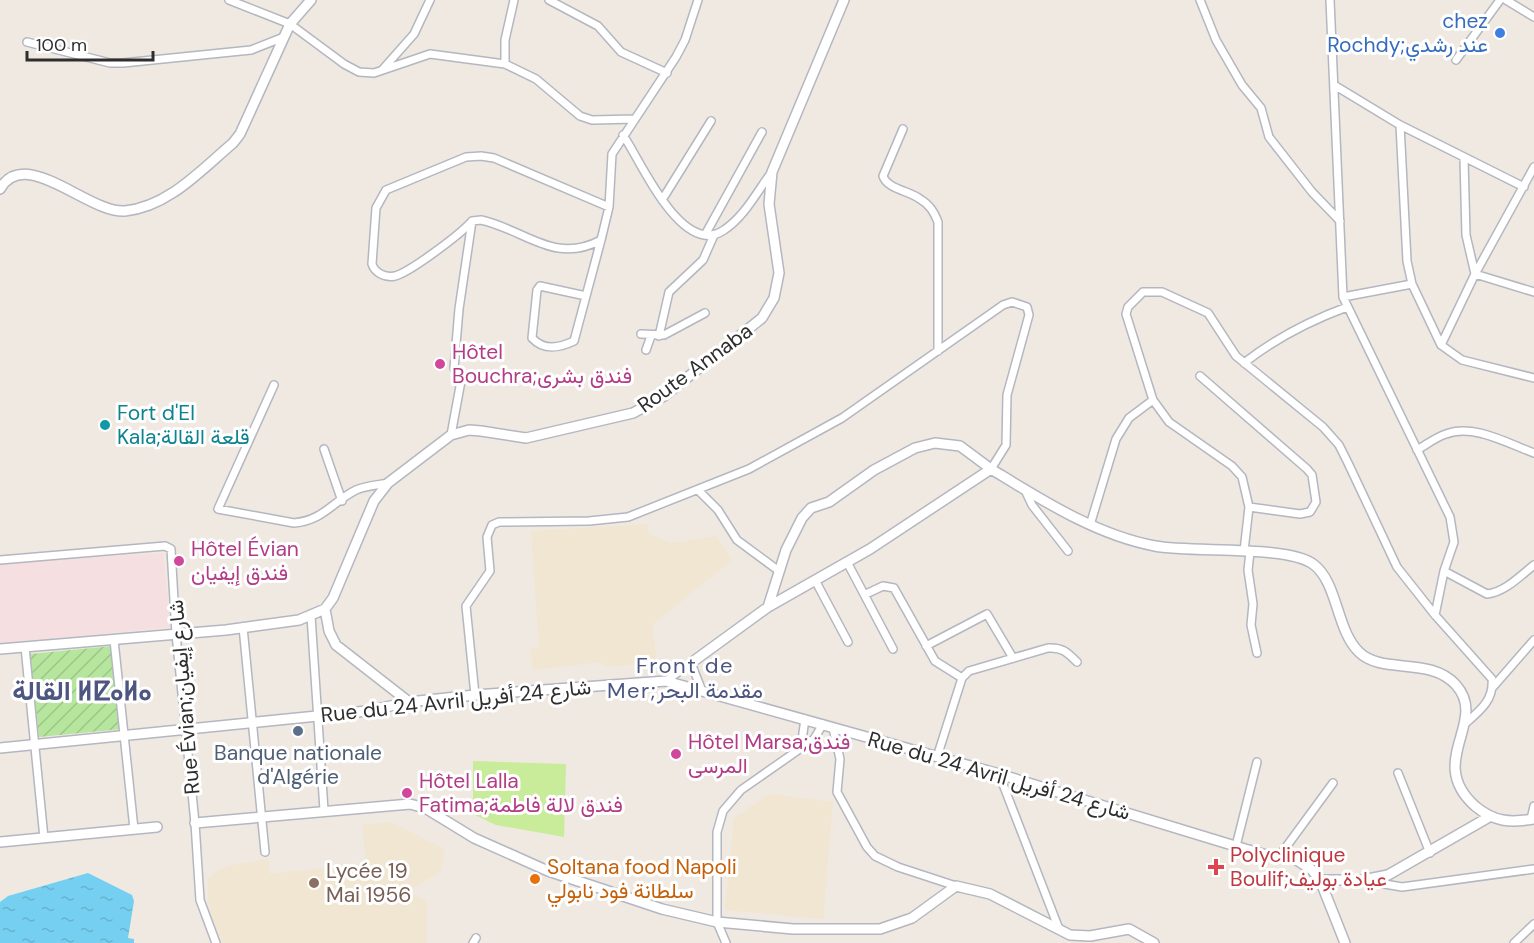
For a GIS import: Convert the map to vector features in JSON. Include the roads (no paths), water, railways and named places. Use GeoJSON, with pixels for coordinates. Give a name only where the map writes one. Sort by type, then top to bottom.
{"type":"FeatureCollection","features":[{"type":"Feature","properties":{"kind":"street"},"geometry":{"type":"LineString","coordinates":[[229,0],[290,24],[344,64],[359,72],[381,70],[430,54],[506,64],[536,79],[580,116],[592,120],[635,119]]}},
{"type":"Feature","properties":{"kind":"street"},"geometry":{"type":"LineString","coordinates":[[0,189],[4,182],[19,175],[35,175],[51,179],[108,210],[143,207],[164,198],[233,143],[240,134],[290,24],[311,0]]}},
{"type":"Feature","properties":{"kind":"street"},"geometry":{"type":"LineString","coordinates":[[381,70],[414,34],[430,0]]}},
{"type":"Feature","properties":{"kind":"street"},"geometry":{"type":"LineString","coordinates":[[506,64],[505,40],[514,0]]}},
{"type":"Feature","properties":{"kind":"street"},"geometry":{"type":"LineString","coordinates":[[549,0],[598,26],[621,52],[667,73]]}},
{"type":"Feature","properties":{"kind":"street"},"geometry":{"type":"LineString","coordinates":[[585,296],[540,286],[534,319],[532,338],[534,341],[550,348],[574,341],[609,207],[612,154],[667,73],[685,40],[698,0]]}},
{"type":"Feature","properties":{"kind":"street","name":"Route Annaba"},"geometry":{"type":"LineString","coordinates":[[325,609],[341,583],[371,507],[388,483],[451,435],[475,430],[526,438],[633,413],[664,396],[751,328],[770,307],[778,285],[778,259],[769,204],[774,170],[844,0]]}},
{"type":"Feature","properties":{"kind":"street"},"geometry":{"type":"LineString","coordinates":[[1200,0],[1216,40],[1242,85],[1260,108],[1269,137],[1312,192],[1340,221]]}},
{"type":"Feature","properties":{"kind":"street"},"geometry":{"type":"LineString","coordinates":[[1330,0],[1343,297],[1450,517],[1454,542],[1444,571],[1435,615]]}},
{"type":"Feature","properties":{"kind":"street"},"geometry":{"type":"LineString","coordinates":[[1456,60],[1500,0]]}},
{"type":"Feature","properties":{"kind":"street"},"geometry":{"type":"LineString","coordinates":[[1506,0],[1534,17]]}},
{"type":"Feature","properties":{"kind":"street"},"geometry":{"type":"LineString","coordinates":[[27,42],[110,63],[123,63],[251,50],[284,37]]}},
{"type":"Feature","properties":{"kind":"street"},"geometry":{"type":"LineString","coordinates":[[1334,85],[1400,125],[1524,187]]}},
{"type":"Feature","properties":{"kind":"street"},"geometry":{"type":"LineString","coordinates":[[662,200],[711,120]]}},
{"type":"Feature","properties":{"kind":"street"},"geometry":{"type":"LineString","coordinates":[[1400,125],[1407,261],[1412,284],[1441,345],[1462,360],[1534,378]]}},
{"type":"Feature","properties":{"kind":"street"},"geometry":{"type":"LineString","coordinates":[[903,129],[883,176],[888,184],[921,199],[931,208],[938,222],[938,351]]}},
{"type":"Feature","properties":{"kind":"street"},"geometry":{"type":"LineString","coordinates":[[705,235],[762,132]]}},
{"type":"Feature","properties":{"kind":"street"},"geometry":{"type":"LineString","coordinates":[[623,135],[662,200],[690,230],[705,235],[714,235]]}},
{"type":"Feature","properties":{"kind":"street"},"geometry":{"type":"LineString","coordinates":[[472,221],[462,232],[395,276],[380,274],[374,270],[376,208],[381,196],[394,186],[466,157],[494,158],[609,207]]}},
{"type":"Feature","properties":{"kind":"street"},"geometry":{"type":"LineString","coordinates":[[1464,159],[1466,235],[1475,274]]}},
{"type":"Feature","properties":{"kind":"street"},"geometry":{"type":"LineString","coordinates":[[1441,345],[1475,274],[1534,167]]}},
{"type":"Feature","properties":{"kind":"street"},"geometry":{"type":"LineString","coordinates":[[646,350],[655,336],[669,292],[703,260],[714,235],[740,216],[774,170]]}},
{"type":"Feature","properties":{"kind":"street"},"geometry":{"type":"LineString","coordinates":[[451,435],[460,381],[454,368],[459,309],[472,221]]}},
{"type":"Feature","properties":{"kind":"street"},"geometry":{"type":"LineString","coordinates":[[472,221],[492,223],[549,247],[563,250],[587,248],[601,240]]}},
{"type":"Feature","properties":{"kind":"street"},"geometry":{"type":"LineString","coordinates":[[1475,274],[1534,292]]}},
{"type":"Feature","properties":{"kind":"street"},"geometry":{"type":"LineString","coordinates":[[1343,297],[1412,284]]}},
{"type":"Feature","properties":{"kind":"street"},"geometry":{"type":"LineString","coordinates":[[1257,653],[1251,625],[1253,597],[1247,551],[1249,507],[1242,477],[1232,466],[1169,422],[1153,400],[1126,322],[1128,307],[1143,292],[1162,292],[1208,313],[1236,356],[1303,409],[1339,445],[1398,567],[1435,615],[1483,666],[1492,679],[1493,687]]}},
{"type":"Feature","properties":{"kind":"street"},"geometry":{"type":"LineString","coordinates":[[475,695],[466,606],[490,571],[487,537],[492,525],[499,522],[589,521],[628,517],[698,490],[765,462],[842,418],[1003,305],[1012,302],[1027,307],[1029,315],[1006,395],[1006,445],[991,469],[847,562],[768,607],[666,681]]}},
{"type":"Feature","properties":{"kind":"street"},"geometry":{"type":"LineString","coordinates":[[1244,363],[1270,343],[1295,329],[1347,307]]}},
{"type":"Feature","properties":{"kind":"street"},"geometry":{"type":"LineString","coordinates":[[641,334],[655,336],[670,333],[705,313]]}},
{"type":"Feature","properties":{"kind":"street"},"geometry":{"type":"LineString","coordinates":[[1200,376],[1312,475],[1316,502],[1310,512],[1300,514],[1249,507]]}},
{"type":"Feature","properties":{"kind":"street"},"geometry":{"type":"LineString","coordinates":[[274,385],[218,509],[294,523],[321,516],[356,490],[388,483]]}},
{"type":"Feature","properties":{"kind":"street"},"geometry":{"type":"LineString","coordinates":[[1090,525],[1116,439],[1130,418],[1153,400]]}},
{"type":"Feature","properties":{"kind":"street"},"geometry":{"type":"LineString","coordinates":[[1417,450],[1447,433],[1462,431],[1478,433],[1534,453]]}},
{"type":"Feature","properties":{"kind":"street"},"geometry":{"type":"LineString","coordinates":[[768,607],[793,535],[811,507],[829,502],[874,470],[915,448],[935,443],[955,443],[991,469],[1090,525],[1156,546],[1247,551],[1300,558],[1314,564],[1324,578],[1349,639],[1359,653],[1374,661],[1420,667],[1444,676],[1456,685],[1464,699],[1467,722]]}},
{"type":"Feature","properties":{"kind":"street"},"geometry":{"type":"LineString","coordinates":[[324,449],[342,501]]}},
{"type":"Feature","properties":{"kind":"street"},"geometry":{"type":"LineString","coordinates":[[1024,489],[1032,505],[1068,551]]}},
{"type":"Feature","properties":{"kind":"street"},"geometry":{"type":"LineString","coordinates":[[698,490],[718,510],[737,540],[779,571]]}},
{"type":"Feature","properties":{"kind":"street","name":"Rue Évian;شارع إيفيان"},"geometry":{"type":"LineString","coordinates":[[0,560],[165,546],[171,549],[176,634],[195,823],[200,900],[216,943]]}},
{"type":"Feature","properties":{"kind":"street"},"geometry":{"type":"LineString","coordinates":[[847,562],[866,594],[893,649]]}},
{"type":"Feature","properties":{"kind":"street"},"geometry":{"type":"LineString","coordinates":[[1444,571],[1480,591],[1492,594],[1510,585],[1534,565]]}},
{"type":"Feature","properties":{"kind":"street"},"geometry":{"type":"LineString","coordinates":[[815,580],[848,642]]}},
{"type":"Feature","properties":{"kind":"street"},"geometry":{"type":"LineString","coordinates":[[866,594],[883,586],[894,588],[938,664],[962,678]]}},
{"type":"Feature","properties":{"kind":"street"},"geometry":{"type":"LineString","coordinates":[[0,649],[243,627],[311,616],[325,609],[328,631],[336,645],[409,702]]}},
{"type":"Feature","properties":{"kind":"street"},"geometry":{"type":"LineString","coordinates":[[926,646],[987,614],[1013,658]]}},
{"type":"Feature","properties":{"kind":"street"},"geometry":{"type":"LineString","coordinates":[[311,616],[324,810]]}},
{"type":"Feature","properties":{"kind":"street"},"geometry":{"type":"LineString","coordinates":[[243,627],[265,852]]}},
{"type":"Feature","properties":{"kind":"street"},"geometry":{"type":"LineString","coordinates":[[114,640],[134,829]]}},
{"type":"Feature","properties":{"kind":"street"},"geometry":{"type":"LineString","coordinates":[[1534,640],[1511,662],[1493,687],[1490,697],[1480,711],[1467,722],[1457,743],[1454,764],[1457,782],[1466,798],[1489,817],[1507,821],[1532,819],[1534,806]]}},
{"type":"Feature","properties":{"kind":"street"},"geometry":{"type":"LineString","coordinates":[[25,647],[44,838]]}},
{"type":"Feature","properties":{"kind":"street"},"geometry":{"type":"LineString","coordinates":[[937,757],[962,678],[969,671],[1058,647],[1077,662]]}},
{"type":"Feature","properties":{"kind":"street"},"geometry":{"type":"LineString","coordinates":[[691,663],[702,691]]}},
{"type":"Feature","properties":{"kind":"street","name":"Rue du 24 Avril شارع 24 أفريل"},"geometry":{"type":"LineString","coordinates":[[0,748],[367,711],[409,702],[475,695],[666,681],[999,774],[1278,858],[1295,859],[1312,870],[1320,880],[1345,942]]}},
{"type":"Feature","properties":{"kind":"street"},"geometry":{"type":"LineString","coordinates":[[801,747],[805,719]]}},
{"type":"Feature","properties":{"kind":"street"},"geometry":{"type":"LineString","coordinates":[[726,943],[717,922],[717,832],[723,811],[741,790],[814,739],[823,724]]}},
{"type":"Feature","properties":{"kind":"street"},"geometry":{"type":"LineString","coordinates":[[833,728],[840,759],[837,792],[867,847],[875,856],[898,867],[956,886],[990,894],[1078,937],[1129,929],[1154,943]]}},
{"type":"Feature","properties":{"kind":"street"},"geometry":{"type":"LineString","coordinates":[[1236,846],[1257,762]]}},
{"type":"Feature","properties":{"kind":"street"},"geometry":{"type":"LineString","coordinates":[[999,774],[1059,928]]}},
{"type":"Feature","properties":{"kind":"street"},"geometry":{"type":"LineString","coordinates":[[1398,774],[1430,853]]}},
{"type":"Feature","properties":{"kind":"street"},"geometry":{"type":"LineString","coordinates":[[1278,858],[1333,783]]}},
{"type":"Feature","properties":{"kind":"street"},"geometry":{"type":"LineString","coordinates":[[195,823],[384,805],[416,805],[474,838],[548,871],[662,909],[717,922],[813,929],[880,929],[912,918],[956,886]]}},
{"type":"Feature","properties":{"kind":"street"},"geometry":{"type":"LineString","coordinates":[[1363,880],[1388,875],[1430,853],[1489,817]]}},
{"type":"Feature","properties":{"kind":"street"},"geometry":{"type":"LineString","coordinates":[[0,842],[157,827]]}},
{"type":"Feature","properties":{"kind":"street"},"geometry":{"type":"LineString","coordinates":[[1320,880],[1363,880],[1402,887],[1534,869]]}},
{"type":"Feature","properties":{"kind":"street"},"geometry":{"type":"LineString","coordinates":[[1514,943],[1534,924]]}},
{"type":"Feature","properties":{"kind":"water"},"geometry":{"type":"Polygon","coordinates":[[[88,873],[132,895],[134,901],[128,938],[134,939],[134,943],[0,943],[0,902],[8,896],[88,873]]]}},
{"type":"Feature","properties":{"kind":"place","name":"chez Rochdy;عند رشدي"},"geometry":{"type":"Point","coordinates":[1500,33]}},
{"type":"Feature","properties":{"kind":"place","name":"Hôtel Bouchra;فندق بشرى"},"geometry":{"type":"Point","coordinates":[440,364]}},
{"type":"Feature","properties":{"kind":"place","name":"Fort d'El Kala;قلعة القالة"},"geometry":{"type":"Point","coordinates":[105,425]}},
{"type":"Feature","properties":{"kind":"place","name":"Hôtel Évian فندق إيفيان"},"geometry":{"type":"Point","coordinates":[179,561]}},
{"type":"Feature","properties":{"kind":"place","name":"Banque nationale d'Algérie"},"geometry":{"type":"Point","coordinates":[298,731]}},
{"type":"Feature","properties":{"kind":"place","name":"Hôtel Marsa;فندق المرسى"},"geometry":{"type":"Point","coordinates":[676,754]}},
{"type":"Feature","properties":{"kind":"place","name":"Hôtel Lalla Fatima;فندق لالة فاطمة"},"geometry":{"type":"Point","coordinates":[407,793]}},
{"type":"Feature","properties":{"kind":"place","name":"Polyclinique Boulif;عيادة بوليف"},"geometry":{"type":"Point","coordinates":[1216,867]}},
{"type":"Feature","properties":{"kind":"place","name":"Soltana food Napoli سلطانة فود نابولي"},"geometry":{"type":"Point","coordinates":[535,879]}},
{"type":"Feature","properties":{"kind":"place","name":"Lycée 19 Mai 1956"},"geometry":{"type":"Point","coordinates":[314,883]}},
{"type":"Feature","properties":{"kind":"district","name":"Front de Mer;مقدمة البحر"},"geometry":{"type":"Point","coordinates":[685,678]}},
{"type":"Feature","properties":{"kind":"district","name":"القالة ⵍⵇⴰⵍⴰ"},"geometry":{"type":"Point","coordinates":[82,691]}}]}
